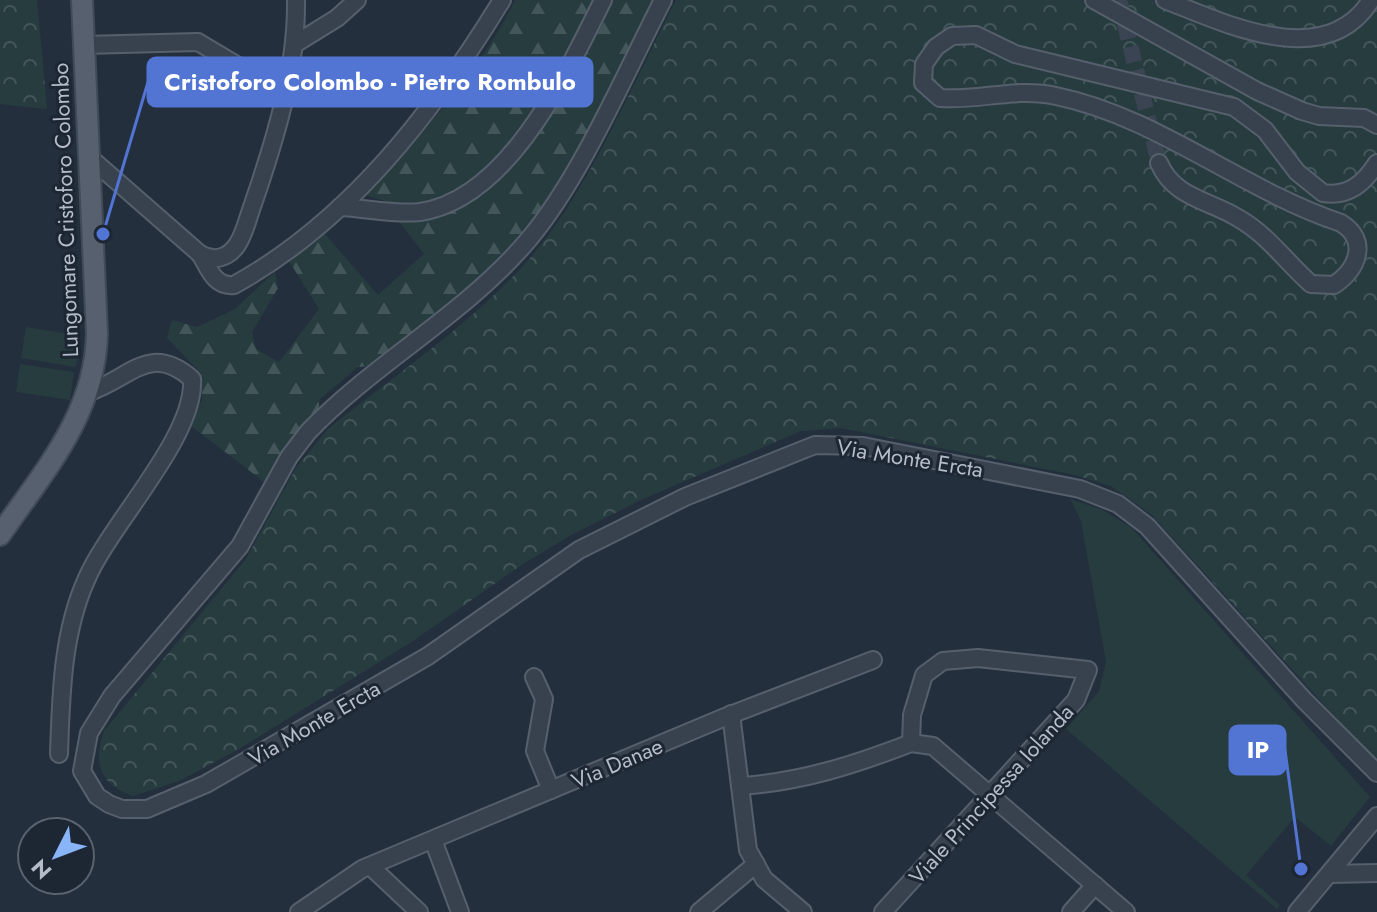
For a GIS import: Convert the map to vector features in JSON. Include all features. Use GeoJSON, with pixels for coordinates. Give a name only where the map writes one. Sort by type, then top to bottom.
{"type":"FeatureCollection","features":[{"type":"Feature","properties":{"kind":"main road","name":"Lungomare Cristoforo Colombo"},"geometry":{"type":"LineString","coordinates":[[0,535],[70,434],[89,392],[97,334],[82,0]]}},
{"type":"Feature","properties":{"kind":"street"},"geometry":{"type":"LineString","coordinates":[[200,254],[216,259],[226,255],[242,236],[264,171],[287,80],[295,44],[296,0]]}},
{"type":"Feature","properties":{"kind":"street"},"geometry":{"type":"LineString","coordinates":[[295,44],[337,18],[357,0]]}},
{"type":"Feature","properties":{"kind":"street"},"geometry":{"type":"LineString","coordinates":[[88,156],[200,254],[216,280],[225,286],[234,285],[298,241],[366,183],[428,109],[502,0]]}},
{"type":"Feature","properties":{"kind":"street"},"geometry":{"type":"LineString","coordinates":[[340,207],[418,212],[447,204],[476,188],[494,172],[537,117],[561,80],[603,0]]}},
{"type":"Feature","properties":{"kind":"street","name":"Via Monte Ercta"},"geometry":{"type":"LineString","coordinates":[[663,0],[566,186],[529,239],[496,274],[308,432],[289,457],[240,546],[97,717],[81,758],[88,784],[97,796],[122,809],[135,810],[159,805],[206,784],[428,656],[560,562],[618,529],[796,451],[838,443],[1080,489],[1118,504],[1147,526],[1304,700],[1373,770]]}},
{"type":"Feature","properties":{"kind":"street"},"geometry":{"type":"LineString","coordinates":[[1094,0],[1257,91],[1302,111],[1319,116],[1364,118],[1377,125]]}},
{"type":"Feature","properties":{"kind":"street"},"geometry":{"type":"LineString","coordinates":[[1165,0],[1232,26],[1289,38],[1349,25],[1371,0]]}},
{"type":"Feature","properties":{"kind":"street"},"geometry":{"type":"LineString","coordinates":[[1159,163],[1170,182],[1180,191],[1248,225],[1274,245],[1311,284],[1326,288],[1334,285],[1355,263],[1359,243],[1355,234],[1341,223],[1215,166],[1114,113],[1054,95],[1028,92],[940,98],[923,83],[924,64],[942,41],[963,33],[976,35],[1015,54],[1234,107],[1265,130],[1297,172],[1323,193],[1349,191],[1361,184],[1377,163]]}},
{"type":"Feature","properties":{"kind":"street"},"geometry":{"type":"LineString","coordinates":[[84,45],[198,42],[245,70],[287,80]]}},
{"type":"Feature","properties":{"kind":"street"},"geometry":{"type":"LineString","coordinates":[[59,754],[67,643],[81,592],[109,536],[166,450],[193,396],[192,379],[177,366],[156,361],[89,392]]}},
{"type":"Feature","properties":{"kind":"street","name":"Viale Principessa Iolanda"},"geometry":{"type":"LineString","coordinates":[[883,912],[1076,700],[1088,670],[978,658],[943,661],[924,675],[912,715],[911,743]]}},
{"type":"Feature","properties":{"kind":"street","name":"Via Danae"},"geometry":{"type":"LineString","coordinates":[[299,912],[366,868],[731,714],[873,660]]}},
{"type":"Feature","properties":{"kind":"street"},"geometry":{"type":"LineString","coordinates":[[534,677],[544,699],[535,751],[551,790]]}},
{"type":"Feature","properties":{"kind":"street"},"geometry":{"type":"LineString","coordinates":[[731,714],[748,850],[764,879],[803,912]]}},
{"type":"Feature","properties":{"kind":"street"},"geometry":{"type":"LineString","coordinates":[[740,786],[788,783],[858,764],[911,743],[933,746],[1126,912]]}},
{"type":"Feature","properties":{"kind":"street"},"geometry":{"type":"LineString","coordinates":[[1373,770],[1377,787]]}},
{"type":"Feature","properties":{"kind":"street"},"geometry":{"type":"LineString","coordinates":[[1297,912],[1338,869],[1377,816]]}},
{"type":"Feature","properties":{"kind":"street"},"geometry":{"type":"LineString","coordinates":[[433,840],[460,912]]}},
{"type":"Feature","properties":{"kind":"street"},"geometry":{"type":"LineString","coordinates":[[699,912],[756,864]]}},
{"type":"Feature","properties":{"kind":"street"},"geometry":{"type":"LineString","coordinates":[[366,868],[419,912]]}},
{"type":"Feature","properties":{"kind":"street"},"geometry":{"type":"LineString","coordinates":[[1338,869],[1377,873]]}},
{"type":"Feature","properties":{"kind":"street"},"geometry":{"type":"LineString","coordinates":[[1071,912],[1095,885]]}},
{"type":"Feature","properties":{"kind":"green space"},"geometry":{"type":"Polygon","coordinates":[[[0,0],[37,0],[47,109],[0,104],[0,0]]]}},
{"type":"Feature","properties":{"kind":"green space"},"geometry":{"type":"Polygon","coordinates":[[[515,0],[593,0],[565,59],[526,124],[503,153],[477,177],[450,195],[406,205],[365,195],[467,77],[515,0]]]}},
{"type":"Feature","properties":{"kind":"green space"},"geometry":{"type":"Polygon","coordinates":[[[612,0],[656,0],[569,167],[535,219],[501,258],[372,366],[358,367],[320,399],[318,413],[264,482],[190,425],[202,400],[201,373],[167,338],[172,320],[197,327],[235,309],[275,272],[278,288],[252,332],[256,349],[279,362],[319,309],[289,261],[324,233],[378,295],[424,254],[397,219],[451,210],[476,197],[500,176],[546,119],[612,0]]]}},
{"type":"Feature","properties":{"kind":"green space"},"geometry":{"type":"Polygon","coordinates":[[[676,0],[1377,0],[1377,763],[1152,515],[1111,486],[1075,475],[841,428],[801,431],[643,499],[571,535],[523,564],[413,641],[239,749],[179,781],[133,796],[106,779],[99,762],[104,731],[246,559],[296,468],[327,430],[467,320],[540,246],[596,159],[676,0]]]}},
{"type":"Feature","properties":{"kind":"green space"},"geometry":{"type":"Polygon","coordinates":[[[26,327],[81,336],[76,367],[21,358],[26,327]]]}},
{"type":"Feature","properties":{"kind":"green space"},"geometry":{"type":"Polygon","coordinates":[[[20,364],[74,372],[70,400],[16,392],[20,364]]]}},
{"type":"Feature","properties":{"kind":"green space"},"geometry":{"type":"Polygon","coordinates":[[[1070,499],[1103,510],[1132,528],[1370,797],[1331,846],[1295,817],[1246,875],[1280,905],[1277,909],[1066,729],[1099,691],[1106,662],[1081,521],[1070,499]]]}},
{"type":"Feature","properties":{"kind":"tunnel"},"geometry":{"type":"LineString","coordinates":[[1119,0],[1159,163]]}},
{"type":"Feature","properties":{"kind":"place","name":"Cristoforo Colombo - Pietro Rombulo"},"geometry":{"type":"Point","coordinates":[103,234]}},
{"type":"Feature","properties":{"kind":"place","name":"IP"},"geometry":{"type":"Point","coordinates":[1301,869]}}]}
